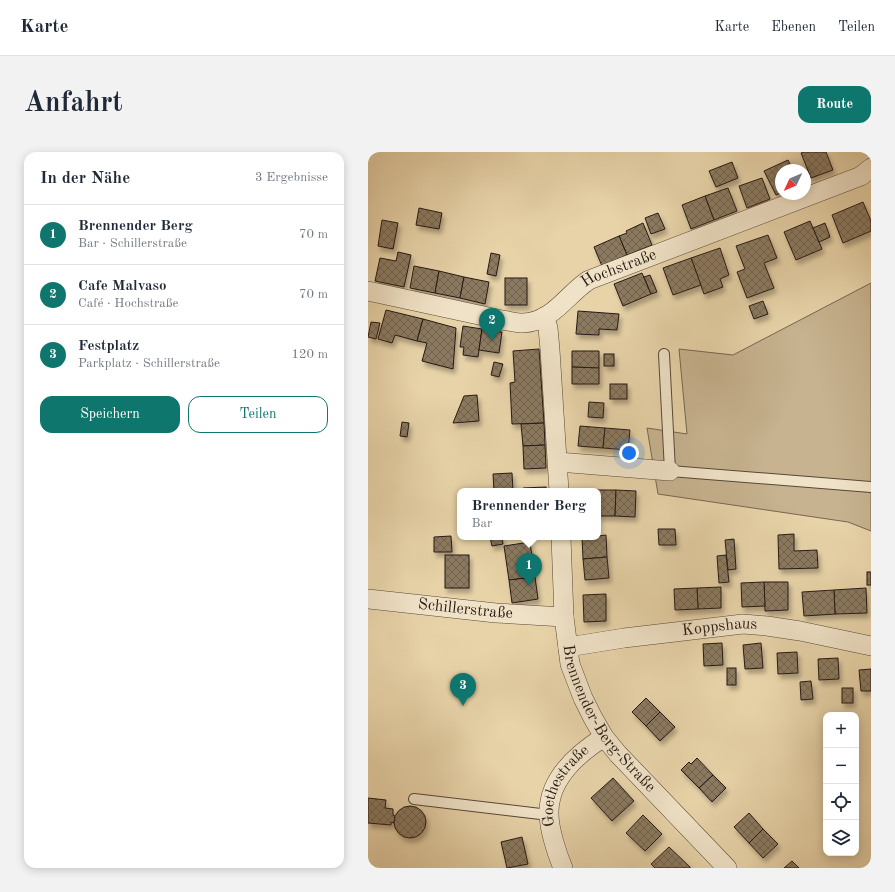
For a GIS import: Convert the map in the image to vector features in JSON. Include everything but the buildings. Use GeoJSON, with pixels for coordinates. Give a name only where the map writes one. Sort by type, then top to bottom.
{"type":"FeatureCollection","features":[{"type":"Feature","properties":{"kind":"street","name":"Hochstraße"},"geometry":{"type":"LineString","coordinates":[[368,291],[521,323],[532,322],[555,310],[580,285],[589,280],[861,176],[871,168]]}},
{"type":"Feature","properties":{"kind":"street"},"geometry":{"type":"LineString","coordinates":[[544,317],[548,328],[559,488]]}},
{"type":"Feature","properties":{"kind":"street"},"geometry":{"type":"LineString","coordinates":[[558,462],[670,471]]}},
{"type":"Feature","properties":{"kind":"street","name":"Brennender-Berg-Straße"},"geometry":{"type":"LineString","coordinates":[[560,540],[564,617],[570,664],[583,698],[604,737],[727,868]]}},
{"type":"Feature","properties":{"kind":"street","name":"Schillerstraße"},"geometry":{"type":"LineString","coordinates":[[368,599],[496,614],[564,617]]}},
{"type":"Feature","properties":{"kind":"street","name":"Koppshaus"},"geometry":{"type":"LineString","coordinates":[[568,647],[624,638],[743,624],[800,631],[871,646]]}},
{"type":"Feature","properties":{"kind":"street","name":"Goethestraße"},"geometry":{"type":"LineString","coordinates":[[563,868],[557,852],[549,815],[551,798],[556,783],[564,772],[588,747],[604,737]]}},
{"type":"Feature","properties":{"kind":"lane"},"geometry":{"type":"LineString","coordinates":[[664,354],[670,471],[871,487]]}},
{"type":"Feature","properties":{"kind":"lane"},"geometry":{"type":"LineString","coordinates":[[414,799],[549,815]]}},
{"type":"Feature","properties":{"kind":"shaded area"},"geometry":{"type":"Polygon","coordinates":[[[871,283],[871,531],[848,522],[658,494],[647,428],[687,434],[679,349],[733,355],[871,283]]]}},
{"type":"Feature","properties":{"kind":"place","name":"Cafe Malvaso"},"geometry":{"type":"Point","coordinates":[492,341]}},
{"type":"Feature","properties":{"kind":"place","name":"Brennender Berg"},"geometry":{"type":"Point","coordinates":[529,586]}},
{"type":"Feature","properties":{"kind":"place","name":"Festplatz"},"geometry":{"type":"Point","coordinates":[463,706]}}]}
